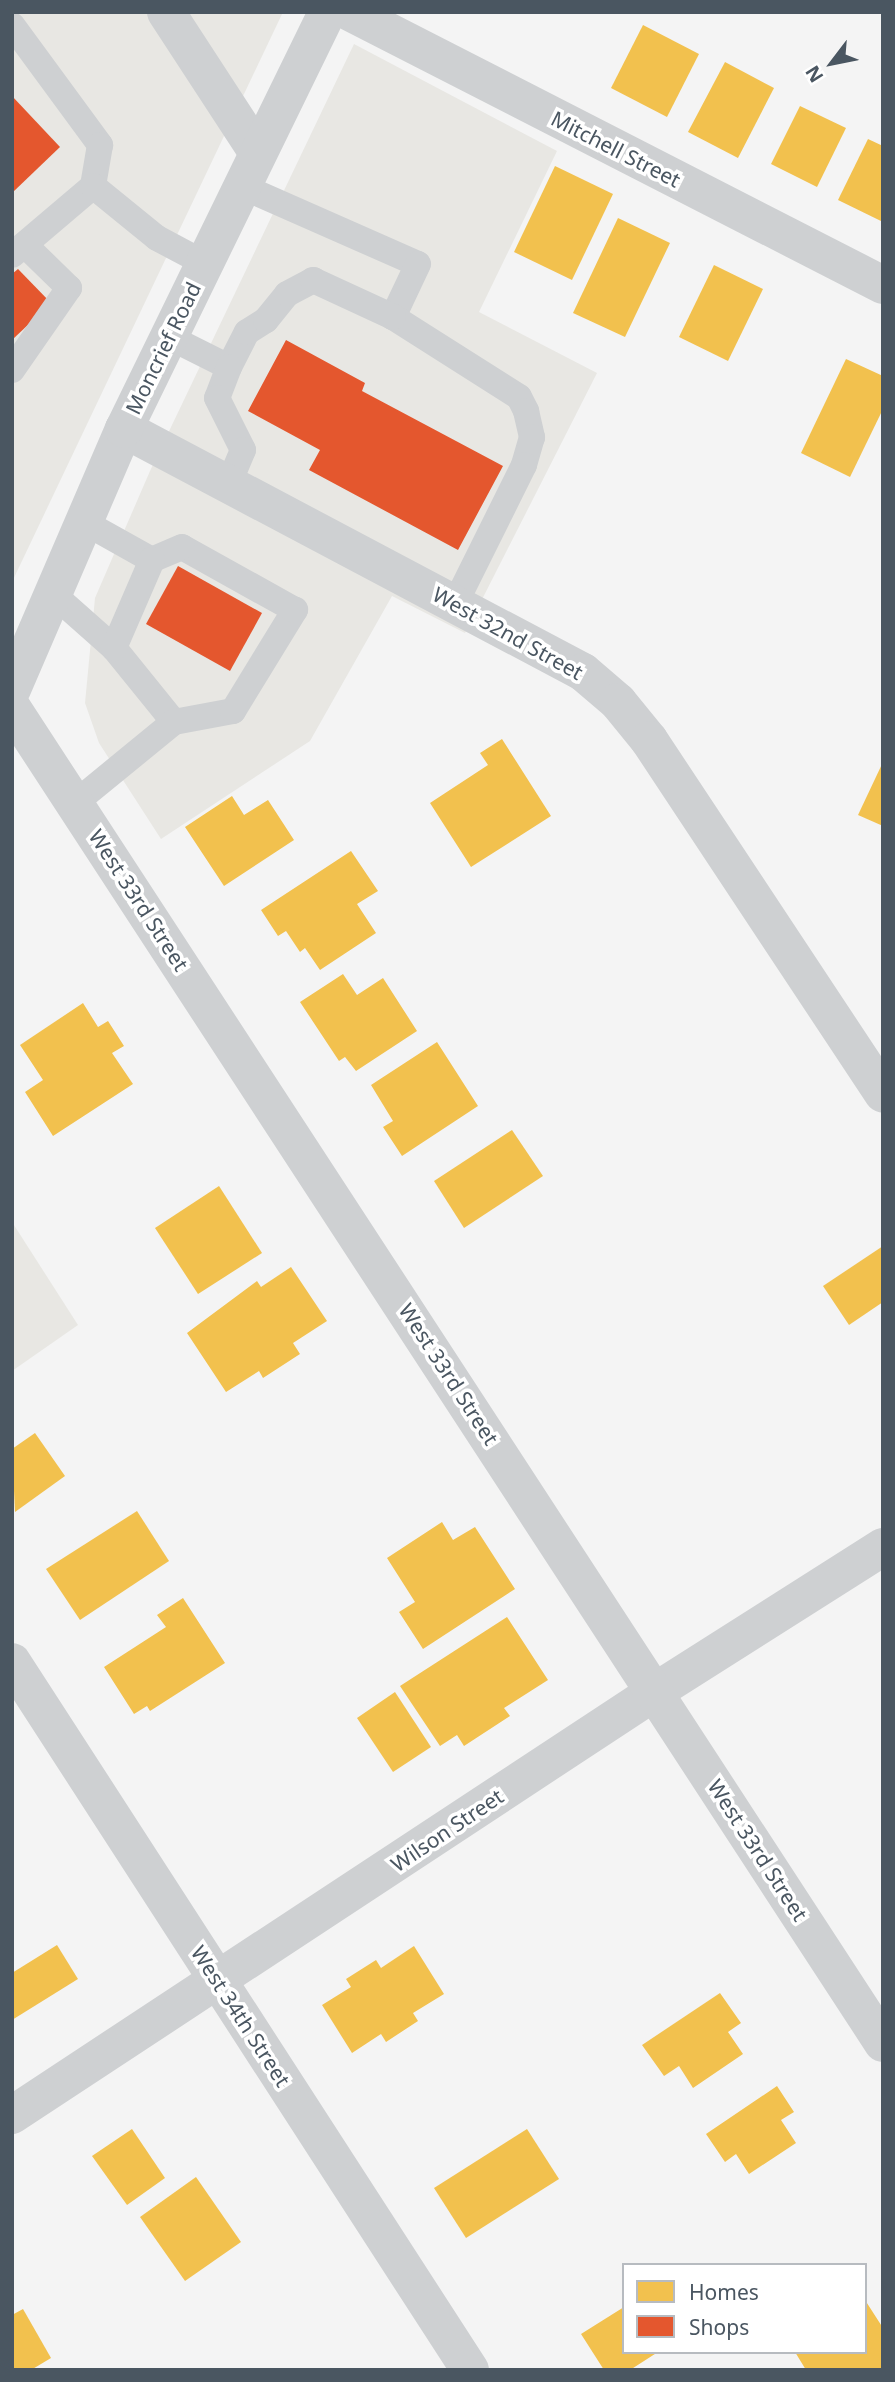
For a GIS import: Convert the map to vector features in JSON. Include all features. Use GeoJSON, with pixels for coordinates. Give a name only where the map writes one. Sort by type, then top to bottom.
{"type":"FeatureCollection","features":[{"type":"Feature","properties":{"kind":"street"},"geometry":{"type":"LineString","coordinates":[[166,12],[258,153]]}},
{"type":"Feature","properties":{"kind":"street","name":"Moncrief Road"},"geometry":{"type":"LineString","coordinates":[[12,689],[124,429],[327,12]]}},
{"type":"Feature","properties":{"kind":"street","name":"Mitchell Street"},"geometry":{"type":"LineString","coordinates":[[350,12],[883,285]]}},
{"type":"Feature","properties":{"kind":"street","name":"West 32nd Street"},"geometry":{"type":"LineString","coordinates":[[124,429],[230,481],[583,672],[618,702],[649,740],[883,1093]]}},
{"type":"Feature","properties":{"kind":"street","name":"West 33rd Street"},"geometry":{"type":"LineString","coordinates":[[12,708],[656,1691],[883,2043]]}},
{"type":"Feature","properties":{"kind":"street","name":"Wilson Street"},"geometry":{"type":"LineString","coordinates":[[12,2115],[656,1691],[883,1547]]}},
{"type":"Feature","properties":{"kind":"street","name":"West 34th Street"},"geometry":{"type":"LineString","coordinates":[[12,1662],[470,2370]]}},
{"type":"Feature","properties":{"kind":"lane"},"geometry":{"type":"LineString","coordinates":[[12,25],[100,145],[93,186],[19,250],[69,288],[17,353]]}},
{"type":"Feature","properties":{"kind":"lane"},"geometry":{"type":"LineString","coordinates":[[93,186],[157,238],[204,263]]}},
{"type":"Feature","properties":{"kind":"lane"},"geometry":{"type":"LineString","coordinates":[[241,187],[418,264],[393,317]]}},
{"type":"Feature","properties":{"kind":"lane"},"geometry":{"type":"LineString","coordinates":[[230,481],[243,450],[217,398],[247,332],[266,320],[287,294],[313,280],[393,317],[519,397],[532,437],[524,465],[456,604]]}},
{"type":"Feature","properties":{"kind":"lane"},"geometry":{"type":"LineString","coordinates":[[169,337],[229,367]]}},
{"type":"Feature","properties":{"kind":"lane"},"geometry":{"type":"LineString","coordinates":[[84,522],[152,560]]}},
{"type":"Feature","properties":{"kind":"lane"},"geometry":{"type":"LineString","coordinates":[[75,803],[174,722],[233,711],[295,610],[182,547],[152,560],[114,648]]}},
{"type":"Feature","properties":{"kind":"lane"},"geometry":{"type":"LineString","coordinates":[[53,594],[114,648],[174,722]]}},
{"type":"Feature","properties":{"kind":"shaded area"},"geometry":{"type":"Polygon","coordinates":[[[12,12],[283,12],[12,582],[12,12]]]}},
{"type":"Feature","properties":{"kind":"shaded area"},"geometry":{"type":"Polygon","coordinates":[[[354,44],[557,151],[479,312],[597,373],[465,633],[392,596],[310,741],[161,839],[99,743],[85,703],[95,598],[150,471],[354,44]]]}},
{"type":"Feature","properties":{"kind":"shaded area"},"geometry":{"type":"Polygon","coordinates":[[[12,1222],[78,1325],[12,1371],[12,1222]]]}},
{"type":"Feature","properties":{"kind":"building: Homes"},"geometry":{"type":"Polygon","coordinates":[[[643,25],[699,54],[667,117],[611,88],[643,25]]]}},
{"type":"Feature","properties":{"kind":"building: Homes"},"geometry":{"type":"Polygon","coordinates":[[[725,62],[774,88],[738,158],[688,132],[725,62]]]}},
{"type":"Feature","properties":{"kind":"building: Homes"},"geometry":{"type":"Polygon","coordinates":[[[800,106],[846,128],[817,187],[771,164],[800,106]]]}},
{"type":"Feature","properties":{"kind":"building: Homes"},"geometry":{"type":"Polygon","coordinates":[[[868,139],[883,146],[883,222],[838,200],[868,139]]]}},
{"type":"Feature","properties":{"kind":"building: Homes"},"geometry":{"type":"Polygon","coordinates":[[[555,166],[613,194],[572,280],[514,252],[555,166]]]}},
{"type":"Feature","properties":{"kind":"building: Homes"},"geometry":{"type":"Polygon","coordinates":[[[618,218],[670,243],[625,337],[573,313],[618,218]]]}},
{"type":"Feature","properties":{"kind":"building: Homes"},"geometry":{"type":"Polygon","coordinates":[[[714,265],[763,289],[728,361],[679,337],[714,265]]]}},
{"type":"Feature","properties":{"kind":"building: Homes"},"geometry":{"type":"Polygon","coordinates":[[[846,359],[883,376],[883,409],[850,477],[801,453],[846,359]]]}},
{"type":"Feature","properties":{"kind":"building: Homes"},"geometry":{"type":"Polygon","coordinates":[[[502,739],[551,816],[471,867],[430,803],[488,765],[480,753],[502,739]]]}},
{"type":"Feature","properties":{"kind":"building: Homes"},"geometry":{"type":"Polygon","coordinates":[[[883,762],[883,826],[858,815],[883,762]]]}},
{"type":"Feature","properties":{"kind":"building: Homes"},"geometry":{"type":"Polygon","coordinates":[[[232,796],[244,815],[268,800],[294,840],[224,886],[185,827],[232,796]]]}},
{"type":"Feature","properties":{"kind":"building: Homes"},"geometry":{"type":"Polygon","coordinates":[[[351,851],[378,891],[357,904],[376,933],[320,970],[305,948],[300,952],[286,931],[278,936],[261,910],[351,851]]]}},
{"type":"Feature","properties":{"kind":"building: Homes"},"geometry":{"type":"Polygon","coordinates":[[[343,974],[357,995],[383,978],[417,1031],[356,1071],[345,1057],[339,1061],[300,1002],[343,974]]]}},
{"type":"Feature","properties":{"kind":"building: Homes"},"geometry":{"type":"Polygon","coordinates":[[[83,1003],[98,1027],[108,1021],[124,1046],[112,1053],[133,1084],[53,1136],[25,1092],[43,1080],[20,1045],[83,1003]]]}},
{"type":"Feature","properties":{"kind":"building: Homes"},"geometry":{"type":"Polygon","coordinates":[[[437,1042],[478,1106],[402,1156],[383,1127],[393,1121],[371,1085],[437,1042]]]}},
{"type":"Feature","properties":{"kind":"building: Homes"},"geometry":{"type":"Polygon","coordinates":[[[512,1130],[543,1176],[464,1228],[434,1181],[512,1130]]]}},
{"type":"Feature","properties":{"kind":"building: Homes"},"geometry":{"type":"Polygon","coordinates":[[[219,1186],[262,1253],[198,1294],[155,1228],[219,1186]]]}},
{"type":"Feature","properties":{"kind":"building: Homes"},"geometry":{"type":"Polygon","coordinates":[[[883,1246],[883,1302],[849,1325],[823,1286],[883,1246]]]}},
{"type":"Feature","properties":{"kind":"building: Homes"},"geometry":{"type":"Polygon","coordinates":[[[291,1267],[327,1321],[293,1343],[300,1354],[263,1378],[259,1371],[226,1392],[187,1333],[257,1281],[261,1287],[291,1267]]]}},
{"type":"Feature","properties":{"kind":"building: Homes"},"geometry":{"type":"Polygon","coordinates":[[[35,1433],[65,1476],[15,1512],[12,1449],[35,1433]]]}},
{"type":"Feature","properties":{"kind":"building: Homes"},"geometry":{"type":"Polygon","coordinates":[[[137,1511],[169,1561],[80,1620],[46,1569],[137,1511]]]}},
{"type":"Feature","properties":{"kind":"building: Homes"},"geometry":{"type":"Polygon","coordinates":[[[442,1522],[453,1540],[475,1527],[515,1589],[423,1649],[399,1612],[415,1602],[387,1558],[442,1522]]]}},
{"type":"Feature","properties":{"kind":"building: Homes"},"geometry":{"type":"Polygon","coordinates":[[[183,1598],[225,1663],[150,1711],[147,1706],[134,1714],[104,1667],[166,1627],[157,1615],[183,1598]]]}},
{"type":"Feature","properties":{"kind":"building: Homes"},"geometry":{"type":"Polygon","coordinates":[[[507,1617],[548,1680],[504,1708],[510,1716],[464,1746],[457,1735],[440,1746],[400,1686],[507,1617]]]}},
{"type":"Feature","properties":{"kind":"building: Homes"},"geometry":{"type":"Polygon","coordinates":[[[395,1692],[431,1747],[393,1772],[357,1718],[395,1692]]]}},
{"type":"Feature","properties":{"kind":"building: Homes"},"geometry":{"type":"Polygon","coordinates":[[[57,1945],[78,1979],[12,2020],[12,1973],[57,1945]]]}},
{"type":"Feature","properties":{"kind":"building: Homes"},"geometry":{"type":"Polygon","coordinates":[[[414,1946],[444,1994],[413,2013],[418,2021],[386,2042],[381,2034],[352,2053],[322,2005],[351,1987],[346,1979],[376,1960],[381,1968],[414,1946]]]}},
{"type":"Feature","properties":{"kind":"building: Homes"},"geometry":{"type":"Polygon","coordinates":[[[720,1993],[741,2023],[728,2032],[743,2054],[693,2088],[679,2066],[664,2076],[642,2045],[720,1993]]]}},
{"type":"Feature","properties":{"kind":"building: Homes"},"geometry":{"type":"Polygon","coordinates":[[[777,2086],[794,2112],[781,2120],[796,2143],[749,2174],[736,2154],[725,2162],[706,2134],[777,2086]]]}},
{"type":"Feature","properties":{"kind":"building: Homes"},"geometry":{"type":"Polygon","coordinates":[[[132,2129],[165,2178],[127,2205],[92,2156],[132,2129]]]}},
{"type":"Feature","properties":{"kind":"building: Homes"},"geometry":{"type":"Polygon","coordinates":[[[527,2129],[559,2179],[466,2238],[434,2188],[527,2129]]]}},
{"type":"Feature","properties":{"kind":"building: Homes"},"geometry":{"type":"Polygon","coordinates":[[[196,2177],[241,2242],[185,2281],[140,2217],[196,2177]]]}},
{"type":"Feature","properties":{"kind":"building: Homes"},"geometry":{"type":"Polygon","coordinates":[[[867,2303],[883,2328],[883,2370],[806,2370],[796,2354],[867,2354],[867,2303]]]}},
{"type":"Feature","properties":{"kind":"building: Homes"},"geometry":{"type":"Polygon","coordinates":[[[622,2308],[622,2354],[655,2354],[630,2370],[604,2370],[581,2334],[622,2308]]]}},
{"type":"Feature","properties":{"kind":"building: Homes"},"geometry":{"type":"Polygon","coordinates":[[[23,2309],[51,2358],[31,2370],[12,2370],[12,2315],[23,2309]]]}},
{"type":"Feature","properties":{"kind":"building: Shops"},"geometry":{"type":"Polygon","coordinates":[[[12,96],[60,147],[12,193],[12,96]]]}},
{"type":"Feature","properties":{"kind":"building: Shops"},"geometry":{"type":"Polygon","coordinates":[[[18,269],[51,303],[12,340],[12,274],[18,269]]]}},
{"type":"Feature","properties":{"kind":"building: Shops"},"geometry":{"type":"Polygon","coordinates":[[[286,340],[365,383],[362,391],[503,466],[458,550],[309,470],[320,450],[248,411],[286,340]]]}},
{"type":"Feature","properties":{"kind":"building: Shops"},"geometry":{"type":"Polygon","coordinates":[[[178,566],[262,613],[230,671],[146,624],[178,566]]]}}]}
